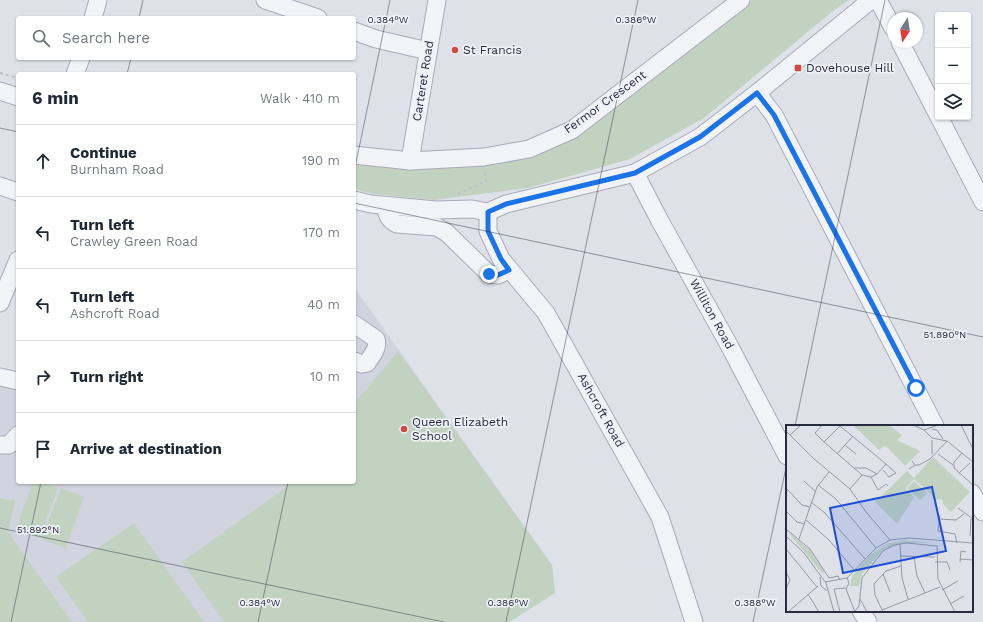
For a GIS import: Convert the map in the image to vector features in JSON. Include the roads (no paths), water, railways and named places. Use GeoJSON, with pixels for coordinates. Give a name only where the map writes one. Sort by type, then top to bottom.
{"type":"FeatureCollection","features":[{"type":"Feature","properties":{"kind":"street"},"geometry":{"type":"LineString","coordinates":[[93,16],[98,0]]}},
{"type":"Feature","properties":{"kind":"street"},"geometry":{"type":"LineString","coordinates":[[265,0],[303,6],[316,16]]}},
{"type":"Feature","properties":{"kind":"street","name":"Carteret Road"},"geometry":{"type":"LineString","coordinates":[[410,161],[437,0]]}},
{"type":"Feature","properties":{"kind":"street","name":"Fermor Crescent"},"geometry":{"type":"LineString","coordinates":[[356,155],[410,161],[484,157],[529,149],[572,130],[741,0]]}},
{"type":"Feature","properties":{"kind":"street"},"geometry":{"type":"LineString","coordinates":[[356,200],[385,206],[436,210],[472,209],[488,212],[506,204],[635,173],[700,137],[757,93],[871,0]]}},
{"type":"Feature","properties":{"kind":"street"},"geometry":{"type":"LineString","coordinates":[[878,0],[887,17]]}},
{"type":"Feature","properties":{"kind":"street"},"geometry":{"type":"LineString","coordinates":[[356,32],[376,39],[428,50]]}},
{"type":"Feature","properties":{"kind":"street"},"geometry":{"type":"LineString","coordinates":[[903,48],[935,110]]}},
{"type":"Feature","properties":{"kind":"street"},"geometry":{"type":"LineString","coordinates":[[0,91],[16,96]]}},
{"type":"Feature","properties":{"kind":"street"},"geometry":{"type":"LineString","coordinates":[[757,93],[774,115],[934,425]]}},
{"type":"Feature","properties":{"kind":"street"},"geometry":{"type":"LineString","coordinates":[[940,120],[983,202]]}},
{"type":"Feature","properties":{"kind":"street","name":"Williton Road"},"geometry":{"type":"LineString","coordinates":[[635,173],[729,345],[786,454]]}},
{"type":"Feature","properties":{"kind":"street"},"geometry":{"type":"LineString","coordinates":[[0,186],[16,191]]}},
{"type":"Feature","properties":{"kind":"street"},"geometry":{"type":"LineString","coordinates":[[385,206],[388,217],[392,222],[397,224],[437,227],[447,233],[489,274],[498,275],[509,270]]}},
{"type":"Feature","properties":{"kind":"street","name":"Ashcroft Road"},"geometry":{"type":"LineString","coordinates":[[488,212],[488,231],[501,259],[546,313],[660,517],[694,622]]}},
{"type":"Feature","properties":{"kind":"street"},"geometry":{"type":"LineString","coordinates":[[0,303],[16,265]]}},
{"type":"Feature","properties":{"kind":"street"},"geometry":{"type":"LineString","coordinates":[[356,325],[376,339],[377,343],[377,347],[367,363],[362,364],[356,362]]}},
{"type":"Feature","properties":{"kind":"street"},"geometry":{"type":"LineString","coordinates":[[0,377],[16,381]]}},
{"type":"Feature","properties":{"kind":"street"},"geometry":{"type":"LineString","coordinates":[[0,445],[9,445],[16,436]]}},
{"type":"Feature","properties":{"kind":"street"},"geometry":{"type":"LineString","coordinates":[[973,496],[983,512]]}},
{"type":"Feature","properties":{"kind":"street"},"geometry":{"type":"LineString","coordinates":[[862,612],[868,622]]}},
{"type":"Feature","properties":{"kind":"place","name":"St Francis"},"geometry":{"type":"Point","coordinates":[455,50]}},
{"type":"Feature","properties":{"kind":"place","name":"Dovehouse Hill"},"geometry":{"type":"Point","coordinates":[798,68]}},
{"type":"Feature","properties":{"kind":"place","name":"Queen Elizabeth School"},"geometry":{"type":"Point","coordinates":[404,429]}}]}
